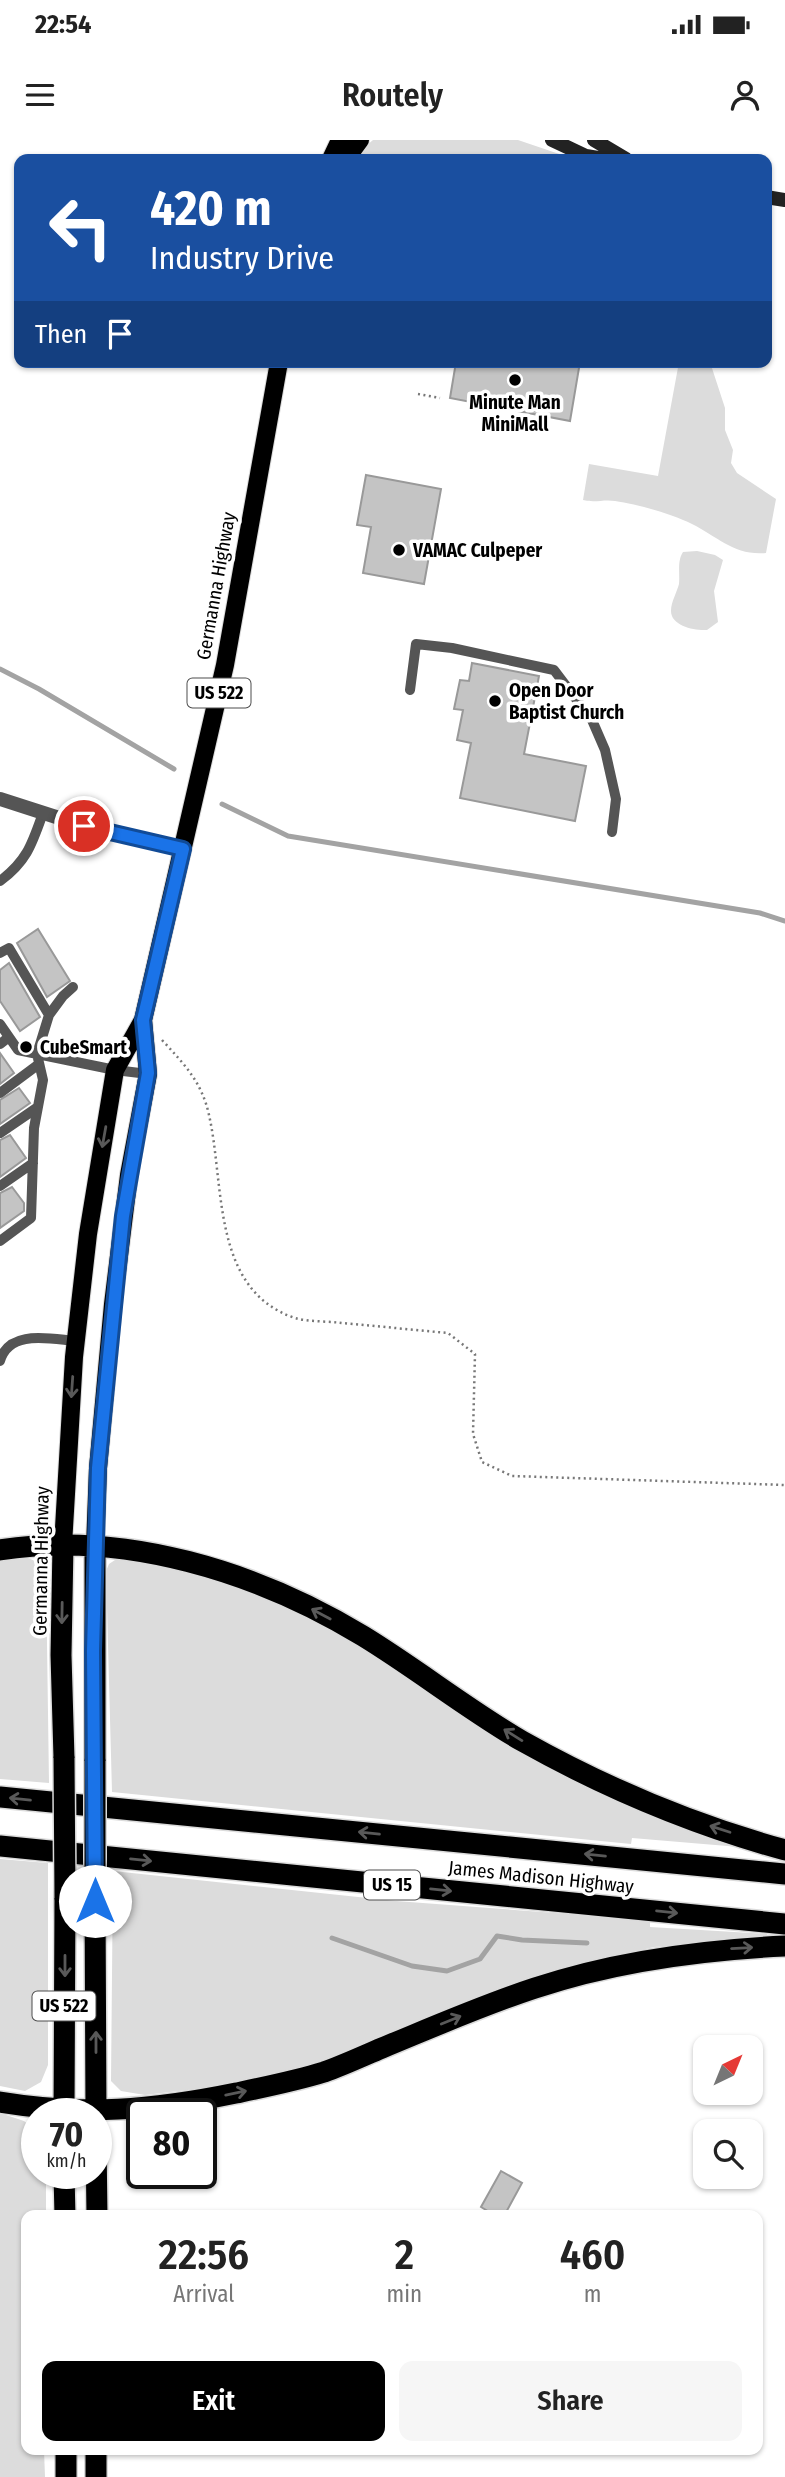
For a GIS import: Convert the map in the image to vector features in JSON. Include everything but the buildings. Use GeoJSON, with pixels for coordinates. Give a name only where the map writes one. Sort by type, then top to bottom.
{"type":"FeatureCollection","features":[{"type":"Feature","properties":{"kind":"highway"},"geometry":{"type":"LineString","coordinates":[[0,1550],[63,1545],[95,1546],[182,1561],[265,1588],[314,1609],[361,1635],[522,1741],[587,1774],[704,1824],[785,1850]]}},
{"type":"Feature","properties":{"kind":"highway","name":"Germanna Highway"},"geometry":{"type":"LineString","coordinates":[[63,1545],[61,1655],[65,1898],[64,2098]]}},
{"type":"Feature","properties":{"kind":"highway","name":"Germanna Highway"},"geometry":{"type":"LineString","coordinates":[[95,1546],[96,2098]]}},
{"type":"Feature","properties":{"kind":"highway","name":"James Madison Highway"},"geometry":{"type":"LineString","coordinates":[[0,1797],[785,1874]]}},
{"type":"Feature","properties":{"kind":"highway","name":"James Madison Highway"},"geometry":{"type":"LineString","coordinates":[[0,1846],[785,1924]]}},
{"type":"Feature","properties":{"kind":"highway"},"geometry":{"type":"LineString","coordinates":[[112,2111],[188,2103],[324,2071],[484,2006],[537,1987],[592,1972],[669,1956],[724,1949],[785,1946]]}},
{"type":"Feature","properties":{"kind":"highway"},"geometry":{"type":"LineString","coordinates":[[0,2102],[21,2105]]}},
{"type":"Feature","properties":{"kind":"highway"},"geometry":{"type":"LineString","coordinates":[[64,2189],[65,2210]]}},
{"type":"Feature","properties":{"kind":"highway"},"geometry":{"type":"LineString","coordinates":[[97,2189],[97,2210]]}},
{"type":"Feature","properties":{"kind":"highway"},"geometry":{"type":"LineString","coordinates":[[66,2455],[66,2477]]}},
{"type":"Feature","properties":{"kind":"highway"},"geometry":{"type":"LineString","coordinates":[[96,2455],[96,2477]]}},
{"type":"Feature","properties":{"kind":"main road","name":"Germanna Highway"},"geometry":{"type":"LineString","coordinates":[[63,1545],[66,1459],[76,1341],[88,1234],[115,1070],[143,1020],[183,849],[225,665],[278,368]]}},
{"type":"Feature","properties":{"kind":"main road","name":"Germanna Highway"},"geometry":{"type":"LineString","coordinates":[[95,1546],[98,1468],[116,1279],[129,1175],[148,1073],[143,1020]]}},
{"type":"Feature","properties":{"kind":"street"},"geometry":{"type":"LineString","coordinates":[[552,140],[582,154]]}},
{"type":"Feature","properties":{"kind":"street"},"geometry":{"type":"LineString","coordinates":[[594,140],[618,154]]}},
{"type":"Feature","properties":{"kind":"street"},"geometry":{"type":"LineString","coordinates":[[0,799],[84,826],[183,849]]}},
{"type":"Feature","properties":{"kind":"lane"},"geometry":{"type":"LineString","coordinates":[[410,690],[416,644],[452,648],[554,670],[592,720],[605,750],[616,799],[612,832]]}},
{"type":"Feature","properties":{"kind":"lane"},"geometry":{"type":"LineString","coordinates":[[0,881],[19,866],[32,843],[43,813]]}},
{"type":"Feature","properties":{"kind":"lane"},"geometry":{"type":"LineString","coordinates":[[0,953],[9,948],[49,1016]]}},
{"type":"Feature","properties":{"kind":"lane"},"geometry":{"type":"LineString","coordinates":[[0,1241],[31,1218],[34,1128],[43,1080],[38,1059],[49,1016],[73,987]]}},
{"type":"Feature","properties":{"kind":"lane"},"geometry":{"type":"LineString","coordinates":[[0,1024],[5,1041],[38,1059],[148,1073]]}},
{"type":"Feature","properties":{"kind":"lane"},"geometry":{"type":"LineString","coordinates":[[0,1093],[38,1059]]}},
{"type":"Feature","properties":{"kind":"lane"},"geometry":{"type":"LineString","coordinates":[[0,1133],[38,1108]]}},
{"type":"Feature","properties":{"kind":"lane"},"geometry":{"type":"LineString","coordinates":[[0,1186],[33,1163]]}},
{"type":"Feature","properties":{"kind":"lane"},"geometry":{"type":"LineString","coordinates":[[0,1361],[9,1345],[22,1339],[76,1341]]}},
{"type":"Feature","properties":{"kind":"path"},"geometry":{"type":"LineString","coordinates":[[418,394],[440,398]]}},
{"type":"Feature","properties":{"kind":"path"},"geometry":{"type":"LineString","coordinates":[[143,1020],[187,1065],[199,1086],[209,1114],[226,1234],[242,1278],[261,1300],[297,1318],[448,1333],[464,1344],[475,1354],[473,1434],[482,1462],[512,1476],[785,1485]]}},
{"type":"Feature","properties":{"kind":"shaded area"},"geometry":{"type":"Polygon","coordinates":[[[373,140],[518,140],[559,154],[357,154],[373,140]]]}},
{"type":"Feature","properties":{"kind":"shaded area"},"geometry":{"type":"Polygon","coordinates":[[[678,368],[712,368],[725,408],[725,430],[733,450],[731,463],[737,473],[776,499],[766,553],[736,549],[692,524],[634,504],[583,500],[589,464],[658,476],[678,368]]]}},
{"type":"Feature","properties":{"kind":"shaded area"},"geometry":{"type":"Polygon","coordinates":[[[697,551],[715,555],[723,560],[714,591],[718,622],[707,630],[696,630],[679,624],[671,611],[679,584],[681,556],[683,552],[697,551]]]}},
{"type":"Feature","properties":{"kind":"shaded area"},"geometry":{"type":"Polygon","coordinates":[[[0,1557],[32,1560],[46,1574],[49,1783],[0,1779],[0,1557]]]}},
{"type":"Feature","properties":{"kind":"shaded area"},"geometry":{"type":"Polygon","coordinates":[[[115,1560],[131,1560],[197,1573],[235,1584],[302,1610],[470,1713],[751,1848],[632,1838],[631,1844],[112,1792],[106,1571],[109,1564],[115,1560]]]}},
{"type":"Feature","properties":{"kind":"shaded area"},"geometry":{"type":"Polygon","coordinates":[[[0,1859],[48,1863],[48,2065],[41,2082],[25,2091],[0,2086],[0,1859]]]}},
{"type":"Feature","properties":{"kind":"shaded area"},"geometry":{"type":"Polygon","coordinates":[[[113,1871],[396,1901],[650,1920],[650,1927],[767,1934],[766,1939],[654,1947],[586,1963],[333,2059],[255,2082],[145,2095],[121,2091],[111,2081],[113,1871]]]}},
{"type":"Feature","properties":{"kind":"shaded area"},"geometry":{"type":"Polygon","coordinates":[[[0,2113],[21,2120],[21,2189],[46,2189],[46,2210],[21,2210],[21,2455],[44,2455],[45,2477],[0,2477],[0,2113]]]}},
{"type":"Feature","properties":{"kind":"waterway"},"geometry":{"type":"LineString","coordinates":[[0,669],[174,769]]}},
{"type":"Feature","properties":{"kind":"waterway"},"geometry":{"type":"LineString","coordinates":[[222,804],[288,836],[760,913],[785,921]]}},
{"type":"Feature","properties":{"kind":"waterway"},"geometry":{"type":"LineString","coordinates":[[332,1938],[412,1966],[447,1971],[480,1959],[497,1936],[587,1943]]}},
{"type":"Feature","properties":{"kind":"place","name":"Minute Man MiniMall"},"geometry":{"type":"Point","coordinates":[515,380]}},
{"type":"Feature","properties":{"kind":"place","name":"VAMAC Culpeper"},"geometry":{"type":"Point","coordinates":[399,550]}},
{"type":"Feature","properties":{"kind":"place","name":"Open Door Baptist Church"},"geometry":{"type":"Point","coordinates":[495,701]}},
{"type":"Feature","properties":{"kind":"place","name":"CubeSmart"},"geometry":{"type":"Point","coordinates":[26,1047]}},
{"type":"Feature","properties":{"kind":"route"},"geometry":{"type":"LineString","coordinates":[[84,826],[183,849],[143,1020],[148,1073],[123,1216],[98,1468],[93,1651],[95,1901]]}}]}
